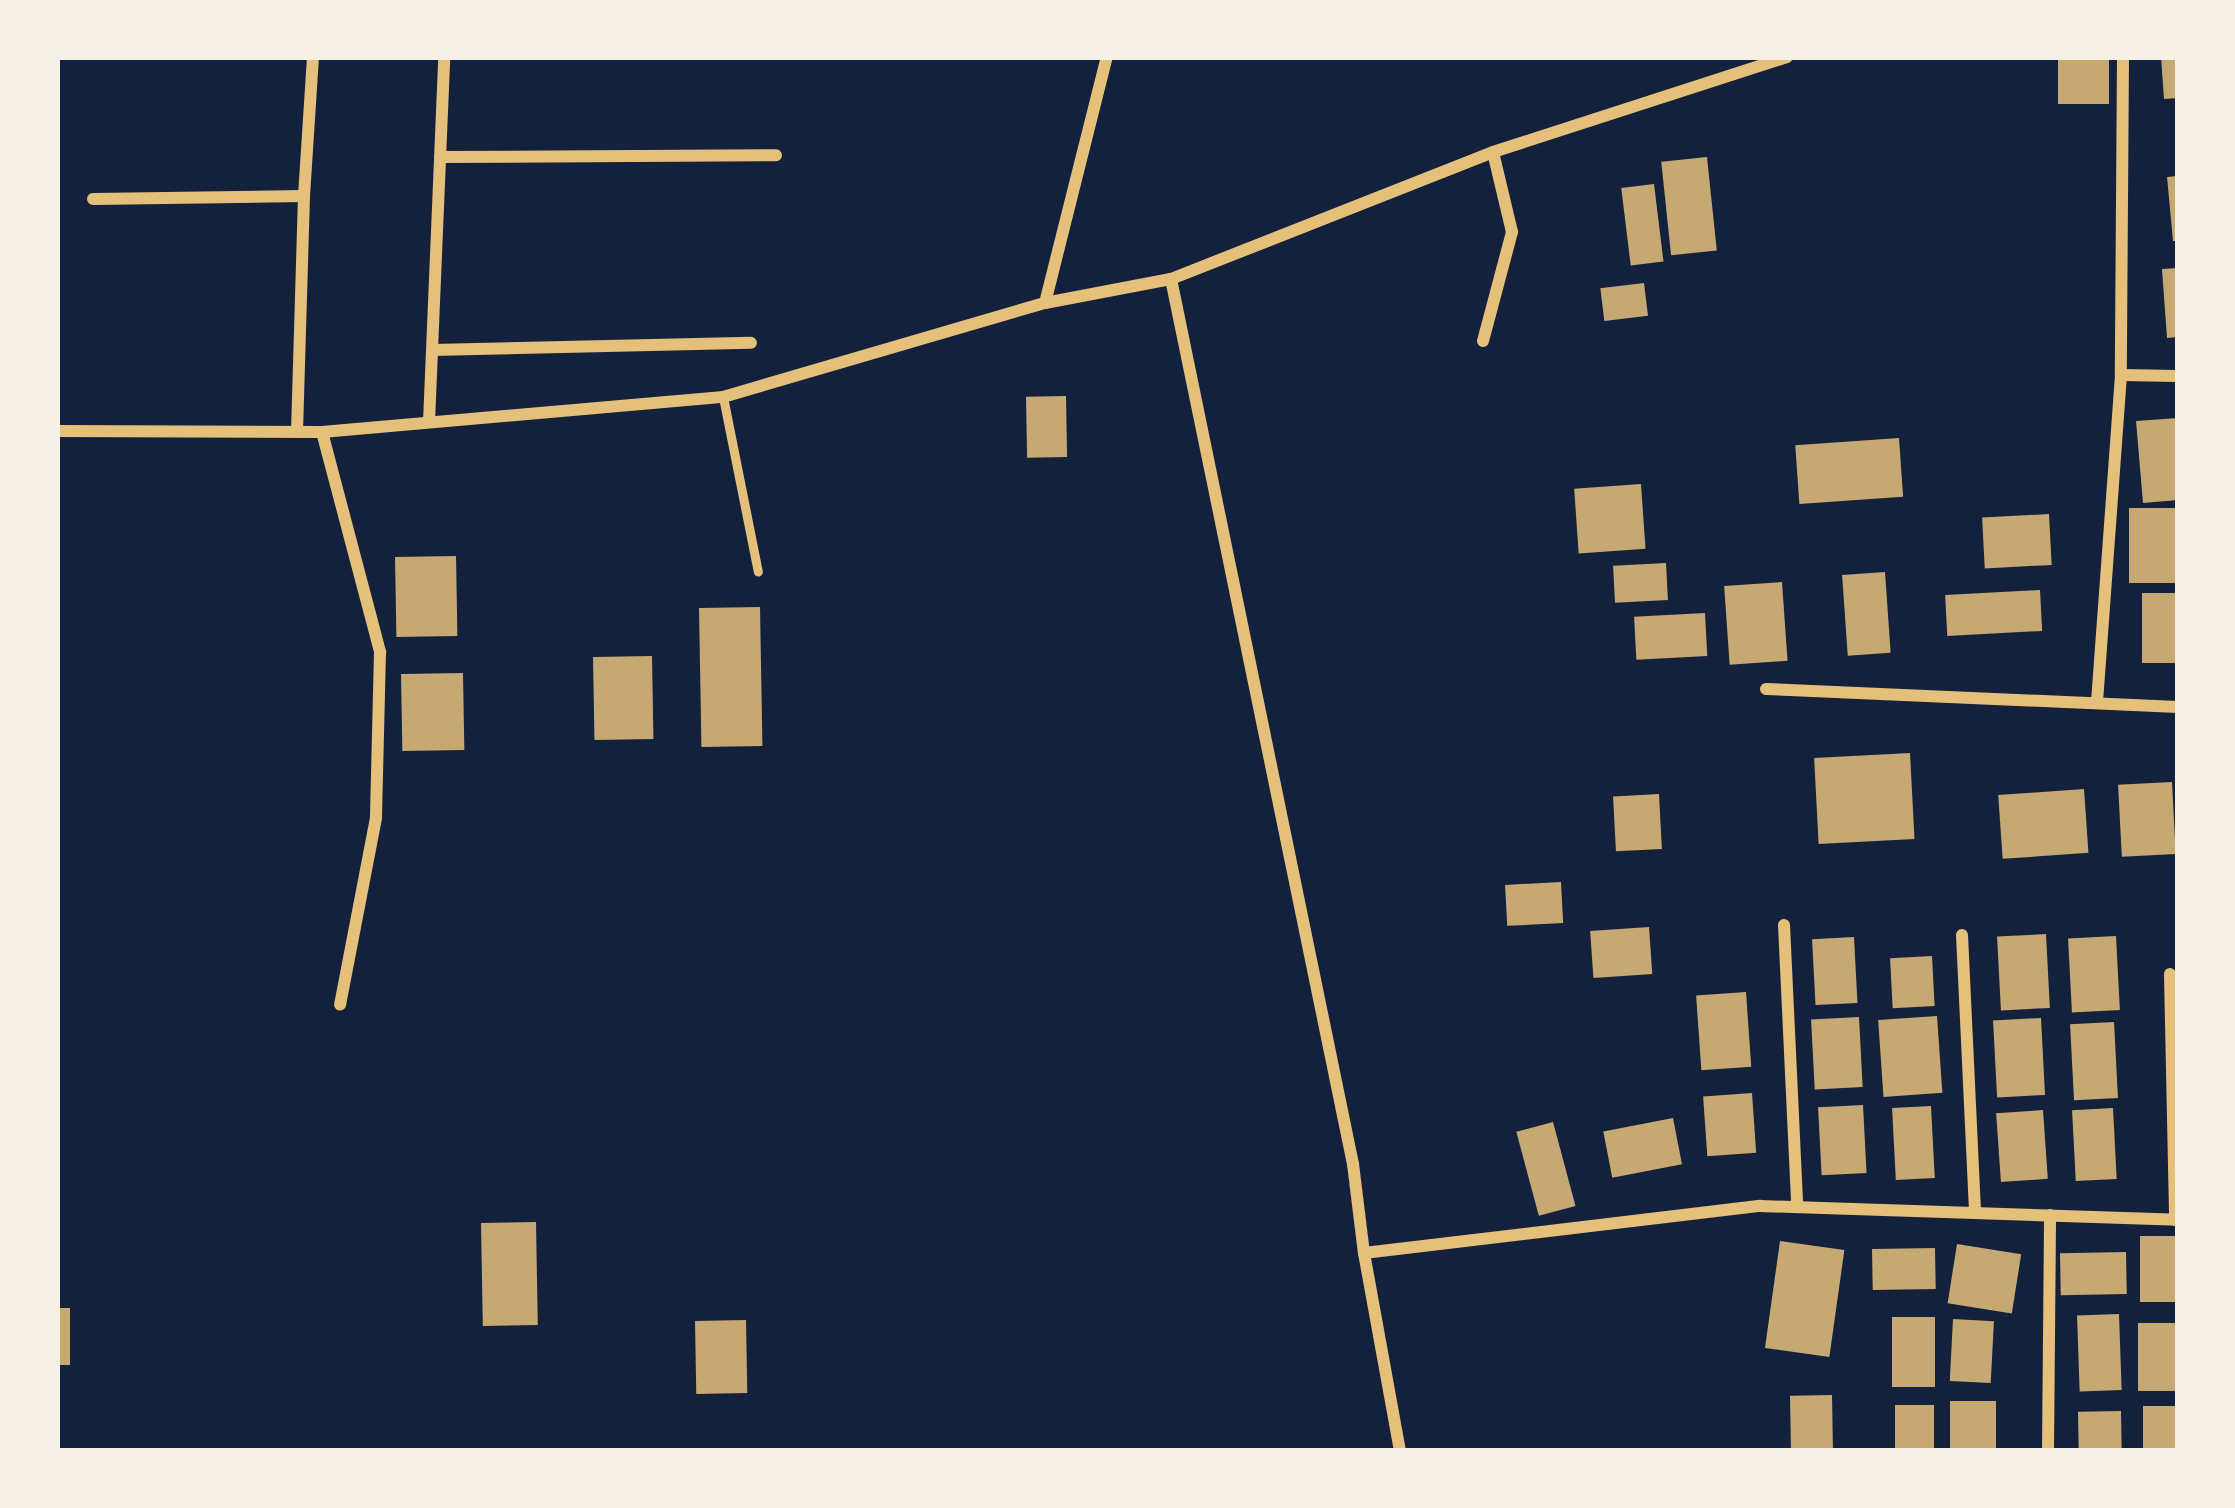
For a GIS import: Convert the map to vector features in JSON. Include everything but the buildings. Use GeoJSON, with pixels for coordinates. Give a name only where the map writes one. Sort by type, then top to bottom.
{"type":"FeatureCollection","features":[{"type":"Feature","properties":{"kind":"street"},"geometry":{"type":"LineString","coordinates":[[297,432],[313,57]]}},
{"type":"Feature","properties":{"kind":"street"},"geometry":{"type":"LineString","coordinates":[[430,422],[444,57]]}},
{"type":"Feature","properties":{"kind":"street"},"geometry":{"type":"LineString","coordinates":[[1045,303],[1107,57]]}},
{"type":"Feature","properties":{"kind":"street"},"geometry":{"type":"LineString","coordinates":[[57,431],[322,432],[722,398],[1045,303],[1171,279],[1493,152],[1787,57]]}},
{"type":"Feature","properties":{"kind":"street"},"geometry":{"type":"LineString","coordinates":[[2097,702],[2120,375],[2123,57]]}},
{"type":"Feature","properties":{"kind":"street"},"geometry":{"type":"LineString","coordinates":[[1483,341],[1512,232],[1493,152]]}},
{"type":"Feature","properties":{"kind":"street"},"geometry":{"type":"LineString","coordinates":[[440,157],[776,155]]}},
{"type":"Feature","properties":{"kind":"street"},"geometry":{"type":"LineString","coordinates":[[93,199],[304,196]]}},
{"type":"Feature","properties":{"kind":"street"},"geometry":{"type":"LineString","coordinates":[[1171,279],[1353,1164],[1400,1451]]}},
{"type":"Feature","properties":{"kind":"street"},"geometry":{"type":"LineString","coordinates":[[432,350],[751,343]]}},
{"type":"Feature","properties":{"kind":"street"},"geometry":{"type":"LineString","coordinates":[[2120,375],[2178,376]]}},
{"type":"Feature","properties":{"kind":"street"},"geometry":{"type":"LineString","coordinates":[[322,432],[380,652],[376,818],[340,1005]]}},
{"type":"Feature","properties":{"kind":"street"},"geometry":{"type":"LineString","coordinates":[[1766,689],[2178,707]]}},
{"type":"Feature","properties":{"kind":"street"},"geometry":{"type":"LineString","coordinates":[[1784,925],[1798,1205]]}},
{"type":"Feature","properties":{"kind":"street"},"geometry":{"type":"LineString","coordinates":[[1962,935],[1975,1213]]}},
{"type":"Feature","properties":{"kind":"street"},"geometry":{"type":"LineString","coordinates":[[1364,1253],[1698,1209],[1798,1205],[2177,1220],[2170,974]]}},
{"type":"Feature","properties":{"kind":"street"},"geometry":{"type":"LineString","coordinates":[[2048,1451],[2050,1215]]}},
{"type":"Feature","properties":{"kind":"lane"},"geometry":{"type":"LineString","coordinates":[[722,398],[758,572]]}}]}
